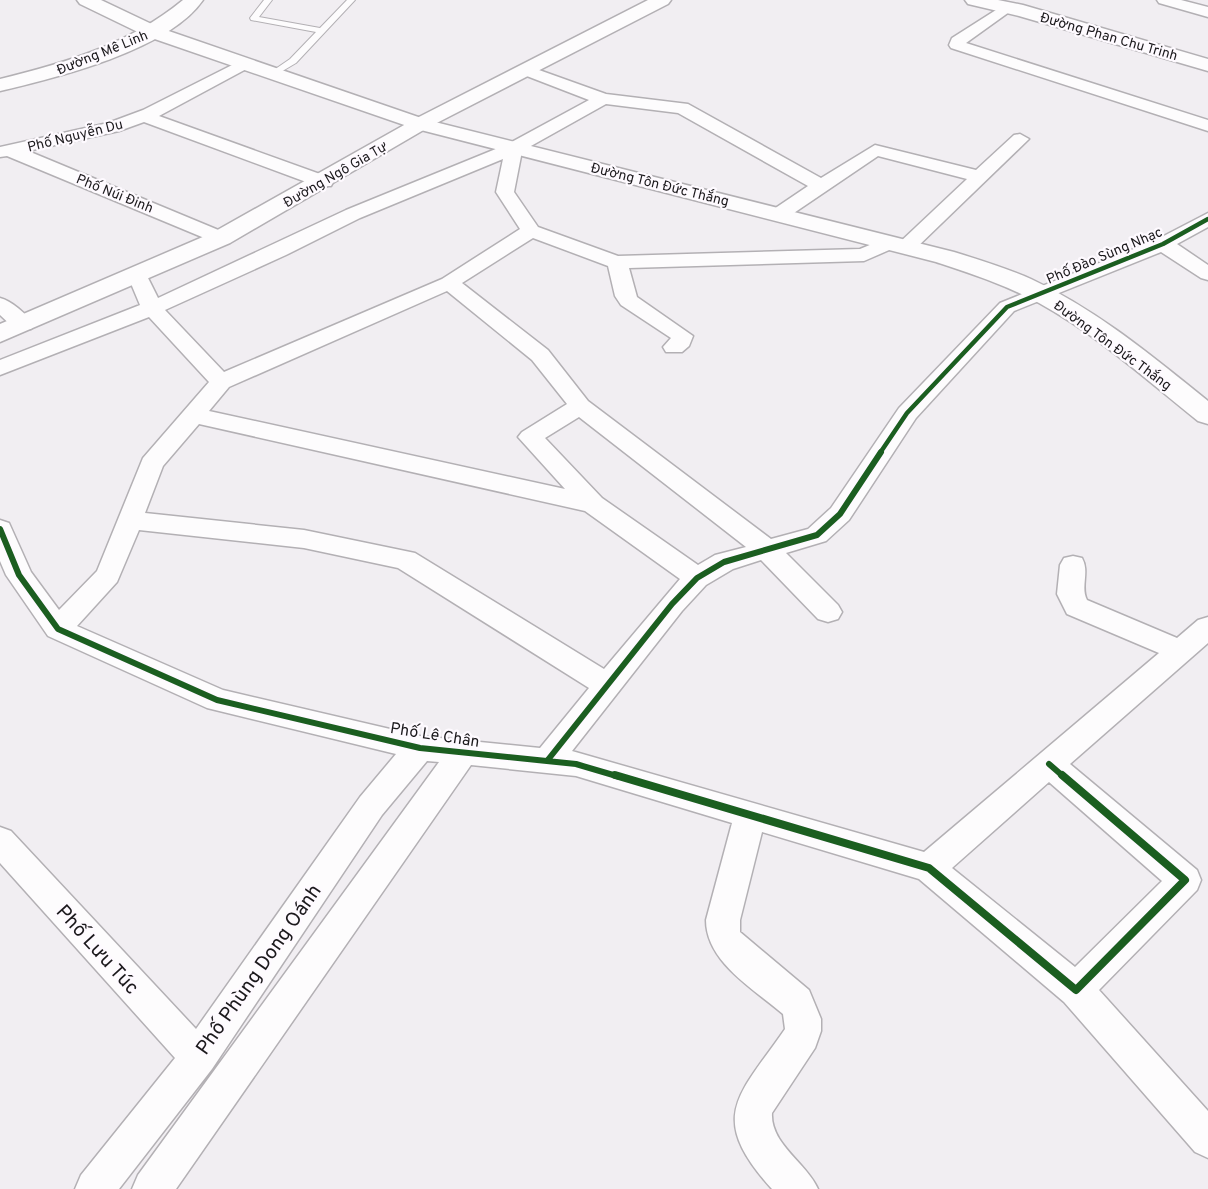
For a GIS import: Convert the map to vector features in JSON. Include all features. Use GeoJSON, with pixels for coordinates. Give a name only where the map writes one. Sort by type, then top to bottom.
{"type":"FeatureCollection","features":[{"type":"Feature","properties":{"kind":"main road","name":"Đường Tôn Đức Thắng"},"geometry":{"type":"LineString","coordinates":[[86,0],[146,29],[420,124],[898,245],[986,271],[1041,294],[1080,318],[1132,355],[1208,415]]}},
{"type":"Feature","properties":{"kind":"main road","name":"Đường Mê Linh"},"geometry":{"type":"LineString","coordinates":[[0,75],[76,55],[146,29],[174,0]]}},
{"type":"Feature","properties":{"kind":"main road","name":"Đường Mê Linh"},"geometry":{"type":"LineString","coordinates":[[0,85],[83,63],[194,0]]}},
{"type":"Feature","properties":{"kind":"main road","name":"Đường Ngô Gia Tự"},"geometry":{"type":"LineString","coordinates":[[0,334],[221,238],[324,182],[420,124],[662,0]]}},
{"type":"Feature","properties":{"kind":"main road","name":"Đường Phan Chu Trinh"},"geometry":{"type":"LineString","coordinates":[[974,0],[1003,4],[1208,65]]}},
{"type":"Feature","properties":{"kind":"street"},"geometry":{"type":"LineString","coordinates":[[1164,0],[1208,12]]}},
{"type":"Feature","properties":{"kind":"street"},"geometry":{"type":"LineString","coordinates":[[1003,4],[958,41],[957,45],[1208,126]]}},
{"type":"Feature","properties":{"kind":"street","name":"Phố Nguyễn Du"},"geometry":{"type":"LineString","coordinates":[[4,151],[113,128],[144,116],[244,64]]}},
{"type":"Feature","properties":{"kind":"street"},"geometry":{"type":"LineString","coordinates":[[525,70],[603,99],[682,108],[821,186]]}},
{"type":"Feature","properties":{"kind":"street"},"geometry":{"type":"LineString","coordinates":[[0,368],[152,308],[279,252],[353,214],[514,148],[603,99]]}},
{"type":"Feature","properties":{"kind":"street"},"geometry":{"type":"LineString","coordinates":[[144,116],[324,182]]}},
{"type":"Feature","properties":{"kind":"street"},"geometry":{"type":"LineString","coordinates":[[514,148],[505,192],[531,231],[616,262],[818,258],[864,255],[898,245],[980,177],[1020,138]]}},
{"type":"Feature","properties":{"kind":"street"},"geometry":{"type":"LineString","coordinates":[[778,215],[875,150],[980,177]]}},
{"type":"Feature","properties":{"kind":"street","name":"Phố Núi Đinh"},"geometry":{"type":"LineString","coordinates":[[4,151],[221,238]]}},
{"type":"Feature","properties":{"kind":"street","name":"Phố Đào Sùng Nhạc"},"geometry":{"type":"LineString","coordinates":[[547,761],[672,604],[697,578],[724,562],[765,548],[817,535],[840,514],[907,413],[1007,307],[1163,244],[1208,219]]}},
{"type":"Feature","properties":{"kind":"street"},"geometry":{"type":"LineString","coordinates":[[0,529],[19,575],[58,629],[108,575],[152,464],[221,382],[449,283],[531,231]]}},
{"type":"Feature","properties":{"kind":"street"},"geometry":{"type":"LineString","coordinates":[[1163,244],[1208,274]]}},
{"type":"Feature","properties":{"kind":"street"},"geometry":{"type":"LineString","coordinates":[[616,262],[623,273],[624,295],[628,301],[682,336],[681,341],[674,347]]}},
{"type":"Feature","properties":{"kind":"street"},"geometry":{"type":"LineString","coordinates":[[137,274],[152,308],[221,382]]}},
{"type":"Feature","properties":{"kind":"street"},"geometry":{"type":"LineString","coordinates":[[449,283],[540,356],[580,406],[765,548],[828,612]]}},
{"type":"Feature","properties":{"kind":"street"},"geometry":{"type":"LineString","coordinates":[[0,304],[23,324]]}},
{"type":"Feature","properties":{"kind":"street"},"geometry":{"type":"LineString","coordinates":[[580,406],[531,437],[593,504],[697,578]]}},
{"type":"Feature","properties":{"kind":"street"},"geometry":{"type":"LineString","coordinates":[[193,416],[593,504]]}},
{"type":"Feature","properties":{"kind":"street"},"geometry":{"type":"LineString","coordinates":[[130,520],[304,538],[406,560],[607,685]]}},
{"type":"Feature","properties":{"kind":"street"},"geometry":{"type":"LineString","coordinates":[[1073,565],[1070,594],[1082,611],[1180,651]]}},
{"type":"Feature","properties":{"kind":"street"},"geometry":{"type":"LineString","coordinates":[[1208,627],[929,868],[1076,990],[1208,1139]]}},
{"type":"Feature","properties":{"kind":"street","name":"Phố Lê Chân"},"geometry":{"type":"LineString","coordinates":[[58,629],[217,700],[420,748],[576,764],[929,868]]}},
{"type":"Feature","properties":{"kind":"street","name":"Phố Phùng Dong Oánh"},"geometry":{"type":"LineString","coordinates":[[94,1189],[199,1056],[371,806],[420,748]]}},
{"type":"Feature","properties":{"kind":"street"},"geometry":{"type":"LineString","coordinates":[[153,1189],[463,753]]}},
{"type":"Feature","properties":{"kind":"street"},"geometry":{"type":"LineString","coordinates":[[1049,764],[1185,880],[1076,990]]}},
{"type":"Feature","properties":{"kind":"street"},"geometry":{"type":"LineString","coordinates":[[750,815],[723,920],[723,934],[729,947],[796,1002],[802,1012],[805,1026],[802,1036],[753,1108],[750,1121],[754,1136],[798,1189]]}},
{"type":"Feature","properties":{"kind":"street","name":"Phố Lưu Túc"},"geometry":{"type":"LineString","coordinates":[[0,841],[177,1036],[199,1056]]}},
{"type":"Feature","properties":{"kind":"lane"},"geometry":{"type":"LineString","coordinates":[[268,0],[254,18],[321,31]]}},
{"type":"Feature","properties":{"kind":"lane"},"geometry":{"type":"LineString","coordinates":[[274,74],[293,61],[351,0]]}},
{"type":"Feature","properties":{"kind":"cycle path"},"geometry":{"type":"LineString","coordinates":[[547,761],[672,604],[697,578],[724,562],[817,535],[840,514],[907,413],[1007,307],[1163,244],[1208,219]]}},
{"type":"Feature","properties":{"kind":"cycle path"},"geometry":{"type":"LineString","coordinates":[[0,529],[19,575],[58,629],[217,700],[420,748],[576,764],[929,868],[1076,990],[1185,880],[1049,764]]}}]}
